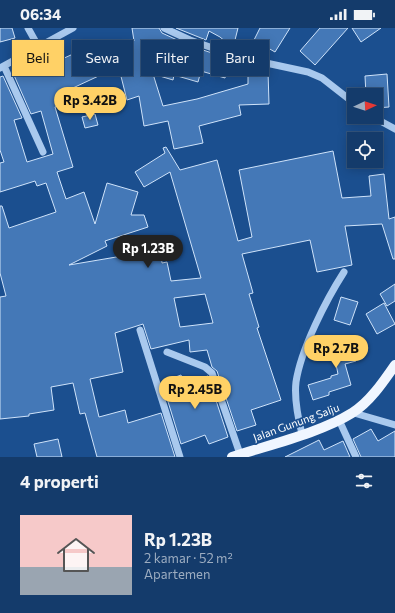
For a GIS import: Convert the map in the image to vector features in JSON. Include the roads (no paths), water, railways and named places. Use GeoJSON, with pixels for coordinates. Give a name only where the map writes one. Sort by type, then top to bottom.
{"type":"FeatureCollection","features":[{"type":"Feature","properties":{"kind":"main road","name":"Jalan Gunung Salju"},"geometry":{"type":"LineString","coordinates":[[236,456],[302,434],[339,420],[354,412],[379,387],[395,366]]}},
{"type":"Feature","properties":{"kind":"street"},"geometry":{"type":"LineString","coordinates":[[28,28],[35,40]]}},
{"type":"Feature","properties":{"kind":"street"},"geometry":{"type":"LineString","coordinates":[[50,40],[73,28]]}},
{"type":"Feature","properties":{"kind":"street"},"geometry":{"type":"LineString","coordinates":[[164,28],[190,40],[238,58],[308,72],[322,78],[347,98]]}},
{"type":"Feature","properties":{"kind":"street"},"geometry":{"type":"LineString","coordinates":[[12,61],[2,67],[43,152]]}},
{"type":"Feature","properties":{"kind":"street"},"geometry":{"type":"LineString","coordinates":[[383,122],[395,129]]}},
{"type":"Feature","properties":{"kind":"street"},"geometry":{"type":"LineString","coordinates":[[302,434],[296,390],[299,367],[332,291],[344,272]]}},
{"type":"Feature","properties":{"kind":"street"},"geometry":{"type":"LineString","coordinates":[[140,330],[180,457]]}},
{"type":"Feature","properties":{"kind":"street"},"geometry":{"type":"LineString","coordinates":[[167,352],[205,366],[212,373],[236,456]]}},
{"type":"Feature","properties":{"kind":"street"},"geometry":{"type":"LineString","coordinates":[[354,412],[395,425]]}},
{"type":"Feature","properties":{"kind":"street"},"geometry":{"type":"LineString","coordinates":[[339,420],[356,457]]}}]}
